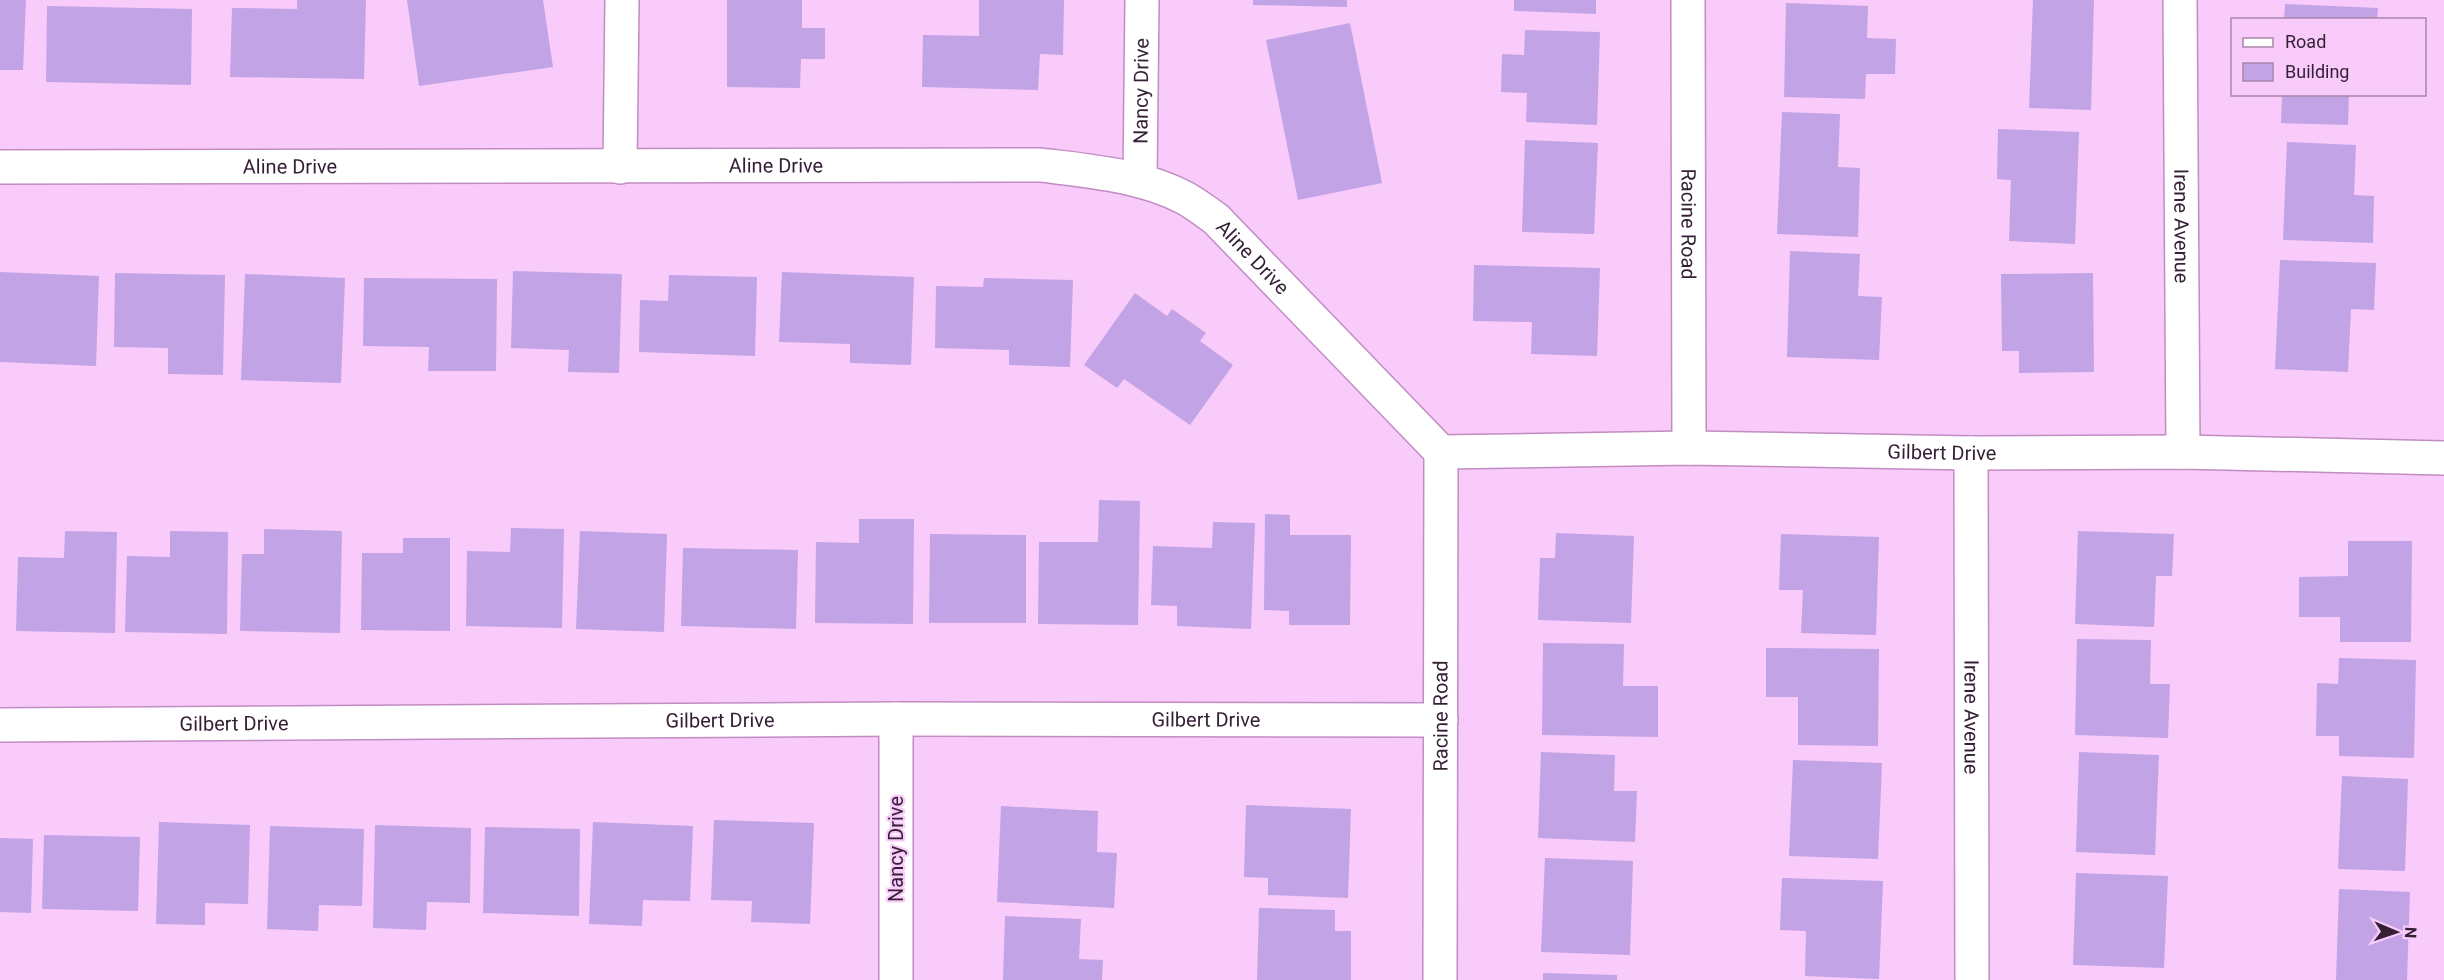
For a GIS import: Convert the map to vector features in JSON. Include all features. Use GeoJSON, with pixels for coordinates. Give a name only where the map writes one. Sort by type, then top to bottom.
{"type":"FeatureCollection","features":[{"type":"Feature","properties":{"kind":"street"},"geometry":{"type":"LineString","coordinates":[[620,167],[622,0]]}},
{"type":"Feature","properties":{"kind":"street","name":"Nancy Drive"},"geometry":{"type":"LineString","coordinates":[[1140,181],[1142,0]]}},
{"type":"Feature","properties":{"kind":"street","name":"Racine Road"},"geometry":{"type":"LineString","coordinates":[[1688,0],[1689,448]]}},
{"type":"Feature","properties":{"kind":"street","name":"Irene Avenue"},"geometry":{"type":"LineString","coordinates":[[2180,0],[2183,452]]}},
{"type":"Feature","properties":{"kind":"street","name":"Aline Drive"},"geometry":{"type":"LineString","coordinates":[[0,167],[1041,165],[1090,171],[1140,181],[1184,198],[1216,219],[1441,452]]}},
{"type":"Feature","properties":{"kind":"street","name":"Gilbert Drive"},"geometry":{"type":"LineString","coordinates":[[1441,452],[1689,448],[1971,453],[2183,452],[2444,458]]}},
{"type":"Feature","properties":{"kind":"street","name":"Racine Road"},"geometry":{"type":"LineString","coordinates":[[1440,980],[1441,452]]}},
{"type":"Feature","properties":{"kind":"street","name":"Irene Avenue"},"geometry":{"type":"LineString","coordinates":[[1971,453],[1972,980]]}},
{"type":"Feature","properties":{"kind":"street","name":"Nancy Drive"},"geometry":{"type":"LineString","coordinates":[[896,718],[896,980]]}},
{"type":"Feature","properties":{"kind":"street","name":"Gilbert Drive"},"geometry":{"type":"LineString","coordinates":[[0,725],[896,718],[1441,720]]}},
{"type":"Feature","properties":{"kind":"building"},"geometry":{"type":"Polygon","coordinates":[[[0,0],[26,0],[23,70],[0,70],[0,0]]]}},
{"type":"Feature","properties":{"kind":"building"},"geometry":{"type":"Polygon","coordinates":[[[297,0],[366,0],[364,79],[230,77],[232,8],[297,9],[297,0]]]}},
{"type":"Feature","properties":{"kind":"building"},"geometry":{"type":"Polygon","coordinates":[[[407,0],[543,0],[553,67],[419,86],[407,0]]]}},
{"type":"Feature","properties":{"kind":"building"},"geometry":{"type":"Polygon","coordinates":[[[727,0],[802,0],[802,28],[825,28],[825,59],[801,59],[800,88],[727,87],[727,0]]]}},
{"type":"Feature","properties":{"kind":"building"},"geometry":{"type":"Polygon","coordinates":[[[979,0],[1064,0],[1063,55],[1040,54],[1038,90],[922,87],[923,35],[979,36],[979,0]]]}},
{"type":"Feature","properties":{"kind":"building"},"geometry":{"type":"Polygon","coordinates":[[[1253,0],[1347,0],[1347,7],[1253,5],[1253,0]]]}},
{"type":"Feature","properties":{"kind":"building"},"geometry":{"type":"Polygon","coordinates":[[[1514,0],[1596,0],[1596,14],[1514,11],[1514,0]]]}},
{"type":"Feature","properties":{"kind":"building"},"geometry":{"type":"Polygon","coordinates":[[[2033,0],[2094,0],[2091,110],[2029,108],[2033,0]]]}},
{"type":"Feature","properties":{"kind":"building"},"geometry":{"type":"Polygon","coordinates":[[[1786,3],[1868,6],[1867,38],[1896,39],[1895,74],[1866,74],[1865,99],[1784,97],[1786,3]]]}},
{"type":"Feature","properties":{"kind":"building"},"geometry":{"type":"Polygon","coordinates":[[[2285,4],[2378,8],[2377,18],[2284,18],[2285,4]]]}},
{"type":"Feature","properties":{"kind":"building"},"geometry":{"type":"Polygon","coordinates":[[[47,6],[192,9],[191,85],[46,82],[47,6]]]}},
{"type":"Feature","properties":{"kind":"building"},"geometry":{"type":"Polygon","coordinates":[[[1350,23],[1382,183],[1298,200],[1266,40],[1350,23]]]}},
{"type":"Feature","properties":{"kind":"building"},"geometry":{"type":"Polygon","coordinates":[[[1525,30],[1600,32],[1597,125],[1526,122],[1527,93],[1501,92],[1502,54],[1524,55],[1525,30]]]}},
{"type":"Feature","properties":{"kind":"building"},"geometry":{"type":"Polygon","coordinates":[[[2282,96],[2349,96],[2348,125],[2281,123],[2282,96]]]}},
{"type":"Feature","properties":{"kind":"building"},"geometry":{"type":"Polygon","coordinates":[[[1782,112],[1840,114],[1838,167],[1860,168],[1858,237],[1777,234],[1782,112]]]}},
{"type":"Feature","properties":{"kind":"building"},"geometry":{"type":"Polygon","coordinates":[[[1998,129],[2079,132],[2075,244],[2009,241],[2011,180],[1997,179],[1998,129]]]}},
{"type":"Feature","properties":{"kind":"building"},"geometry":{"type":"Polygon","coordinates":[[[1525,140],[1598,143],[1594,234],[1522,232],[1525,140]]]}},
{"type":"Feature","properties":{"kind":"building"},"geometry":{"type":"Polygon","coordinates":[[[2287,142],[2356,145],[2354,195],[2374,196],[2373,243],[2283,240],[2287,142]]]}},
{"type":"Feature","properties":{"kind":"building"},"geometry":{"type":"Polygon","coordinates":[[[1790,251],[1860,254],[1858,296],[1882,297],[1879,360],[1787,357],[1790,251]]]}},
{"type":"Feature","properties":{"kind":"building"},"geometry":{"type":"Polygon","coordinates":[[[2280,260],[2376,263],[2374,310],[2351,309],[2348,372],[2275,369],[2280,260]]]}},
{"type":"Feature","properties":{"kind":"building"},"geometry":{"type":"Polygon","coordinates":[[[1474,265],[1600,268],[1597,356],[1531,354],[1532,322],[1473,321],[1474,265]]]}},
{"type":"Feature","properties":{"kind":"building"},"geometry":{"type":"Polygon","coordinates":[[[513,271],[622,274],[619,373],[568,372],[569,350],[511,348],[513,271]]]}},
{"type":"Feature","properties":{"kind":"building"},"geometry":{"type":"Polygon","coordinates":[[[0,272],[99,276],[96,366],[0,362],[0,272]]]}},
{"type":"Feature","properties":{"kind":"building"},"geometry":{"type":"Polygon","coordinates":[[[782,272],[914,277],[911,365],[850,363],[850,344],[779,342],[782,272]]]}},
{"type":"Feature","properties":{"kind":"building"},"geometry":{"type":"Polygon","coordinates":[[[115,273],[225,275],[223,375],[168,374],[168,348],[114,347],[115,273]]]}},
{"type":"Feature","properties":{"kind":"building"},"geometry":{"type":"Polygon","coordinates":[[[2093,273],[2094,372],[2019,373],[2019,351],[2002,351],[2001,274],[2093,273]]]}},
{"type":"Feature","properties":{"kind":"building"},"geometry":{"type":"Polygon","coordinates":[[[245,274],[345,278],[341,383],[241,380],[245,274]]]}},
{"type":"Feature","properties":{"kind":"building"},"geometry":{"type":"Polygon","coordinates":[[[669,275],[757,277],[755,356],[639,352],[640,300],[668,301],[669,275]]]}},
{"type":"Feature","properties":{"kind":"building"},"geometry":{"type":"Polygon","coordinates":[[[364,278],[497,279],[496,371],[428,371],[429,347],[363,346],[364,278]]]}},
{"type":"Feature","properties":{"kind":"building"},"geometry":{"type":"Polygon","coordinates":[[[984,278],[1073,280],[1070,367],[1009,365],[1009,350],[935,348],[936,286],[983,287],[984,278]]]}},
{"type":"Feature","properties":{"kind":"building"},"geometry":{"type":"Polygon","coordinates":[[[1135,293],[1167,316],[1172,309],[1206,333],[1200,341],[1233,365],[1190,425],[1124,379],[1117,388],[1084,365],[1135,293]]]}},
{"type":"Feature","properties":{"kind":"building"},"geometry":{"type":"Polygon","coordinates":[[[1099,500],[1140,501],[1138,625],[1038,624],[1039,542],[1098,542],[1099,500]]]}},
{"type":"Feature","properties":{"kind":"building"},"geometry":{"type":"Polygon","coordinates":[[[1265,514],[1290,515],[1290,535],[1351,535],[1350,625],[1289,625],[1289,611],[1264,610],[1265,514]]]}},
{"type":"Feature","properties":{"kind":"building"},"geometry":{"type":"Polygon","coordinates":[[[859,519],[914,519],[913,624],[815,623],[816,542],[859,543],[859,519]]]}},
{"type":"Feature","properties":{"kind":"building"},"geometry":{"type":"Polygon","coordinates":[[[1213,522],[1255,523],[1251,629],[1177,626],[1177,606],[1151,605],[1153,546],[1212,548],[1213,522]]]}},
{"type":"Feature","properties":{"kind":"building"},"geometry":{"type":"Polygon","coordinates":[[[511,528],[564,529],[562,628],[466,626],[467,551],[510,552],[511,528]]]}},
{"type":"Feature","properties":{"kind":"building"},"geometry":{"type":"Polygon","coordinates":[[[264,529],[342,531],[340,633],[240,631],[242,554],[264,554],[264,529]]]}},
{"type":"Feature","properties":{"kind":"building"},"geometry":{"type":"Polygon","coordinates":[[[65,531],[117,532],[115,633],[16,631],[18,557],[64,558],[65,531]]]}},
{"type":"Feature","properties":{"kind":"building"},"geometry":{"type":"Polygon","coordinates":[[[170,531],[228,532],[227,634],[125,632],[127,556],[170,557],[170,531]]]}},
{"type":"Feature","properties":{"kind":"building"},"geometry":{"type":"Polygon","coordinates":[[[580,531],[667,534],[664,632],[576,629],[580,531]]]}},
{"type":"Feature","properties":{"kind":"building"},"geometry":{"type":"Polygon","coordinates":[[[2078,531],[2174,534],[2172,576],[2156,576],[2154,627],[2075,624],[2078,531]]]}},
{"type":"Feature","properties":{"kind":"building"},"geometry":{"type":"Polygon","coordinates":[[[1556,533],[1634,536],[1631,623],[1538,620],[1540,558],[1555,558],[1556,533]]]}},
{"type":"Feature","properties":{"kind":"building"},"geometry":{"type":"Polygon","coordinates":[[[930,534],[1026,535],[1026,623],[929,623],[930,534]]]}},
{"type":"Feature","properties":{"kind":"building"},"geometry":{"type":"Polygon","coordinates":[[[1781,534],[1879,537],[1876,635],[1801,633],[1803,590],[1779,590],[1781,534]]]}},
{"type":"Feature","properties":{"kind":"building"},"geometry":{"type":"Polygon","coordinates":[[[403,538],[450,538],[450,631],[361,630],[362,553],[403,553],[403,538]]]}},
{"type":"Feature","properties":{"kind":"building"},"geometry":{"type":"Polygon","coordinates":[[[2348,541],[2412,541],[2411,642],[2340,642],[2340,617],[2299,617],[2299,577],[2348,576],[2348,541]]]}},
{"type":"Feature","properties":{"kind":"building"},"geometry":{"type":"Polygon","coordinates":[[[683,548],[798,550],[796,629],[681,626],[683,548]]]}},
{"type":"Feature","properties":{"kind":"building"},"geometry":{"type":"Polygon","coordinates":[[[2077,639],[2151,640],[2150,684],[2170,684],[2168,738],[2075,735],[2077,639]]]}},
{"type":"Feature","properties":{"kind":"building"},"geometry":{"type":"Polygon","coordinates":[[[1543,643],[1624,644],[1623,686],[1658,686],[1658,737],[1542,735],[1543,643]]]}},
{"type":"Feature","properties":{"kind":"building"},"geometry":{"type":"Polygon","coordinates":[[[1766,648],[1879,649],[1878,746],[1798,745],[1798,697],[1766,697],[1766,648]]]}},
{"type":"Feature","properties":{"kind":"building"},"geometry":{"type":"Polygon","coordinates":[[[2339,658],[2416,660],[2414,758],[2339,756],[2339,736],[2316,736],[2317,683],[2338,684],[2339,658]]]}},
{"type":"Feature","properties":{"kind":"building"},"geometry":{"type":"Polygon","coordinates":[[[1541,752],[1615,755],[1614,791],[1637,791],[1635,842],[1538,838],[1541,752]]]}},
{"type":"Feature","properties":{"kind":"building"},"geometry":{"type":"Polygon","coordinates":[[[2079,752],[2159,755],[2155,855],[2076,852],[2079,752]]]}},
{"type":"Feature","properties":{"kind":"building"},"geometry":{"type":"Polygon","coordinates":[[[1793,760],[1882,763],[1878,859],[1789,856],[1793,760]]]}},
{"type":"Feature","properties":{"kind":"building"},"geometry":{"type":"Polygon","coordinates":[[[2342,776],[2408,779],[2405,871],[2338,869],[2342,776]]]}},
{"type":"Feature","properties":{"kind":"building"},"geometry":{"type":"Polygon","coordinates":[[[1246,805],[1351,809],[1348,898],[1268,895],[1268,878],[1244,877],[1246,805]]]}},
{"type":"Feature","properties":{"kind":"building"},"geometry":{"type":"Polygon","coordinates":[[[1001,806],[1098,811],[1097,852],[1117,853],[1114,908],[997,902],[1001,806]]]}},
{"type":"Feature","properties":{"kind":"building"},"geometry":{"type":"Polygon","coordinates":[[[714,820],[814,823],[810,924],[751,922],[752,901],[711,900],[714,820]]]}},
{"type":"Feature","properties":{"kind":"building"},"geometry":{"type":"Polygon","coordinates":[[[159,822],[250,825],[248,904],[205,903],[205,925],[156,924],[159,822]]]}},
{"type":"Feature","properties":{"kind":"building"},"geometry":{"type":"Polygon","coordinates":[[[593,822],[693,826],[690,901],[643,900],[642,926],[589,924],[593,822]]]}},
{"type":"Feature","properties":{"kind":"building"},"geometry":{"type":"Polygon","coordinates":[[[375,825],[471,828],[470,903],[427,902],[426,930],[373,928],[375,825]]]}},
{"type":"Feature","properties":{"kind":"building"},"geometry":{"type":"Polygon","coordinates":[[[270,826],[364,829],[362,906],[319,905],[318,931],[267,929],[270,826]]]}},
{"type":"Feature","properties":{"kind":"building"},"geometry":{"type":"Polygon","coordinates":[[[485,827],[580,829],[579,916],[483,913],[485,827]]]}},
{"type":"Feature","properties":{"kind":"building"},"geometry":{"type":"Polygon","coordinates":[[[44,835],[140,837],[138,911],[42,909],[44,835]]]}},
{"type":"Feature","properties":{"kind":"building"},"geometry":{"type":"Polygon","coordinates":[[[0,838],[33,839],[31,913],[0,912],[0,838]]]}},
{"type":"Feature","properties":{"kind":"building"},"geometry":{"type":"Polygon","coordinates":[[[1545,858],[1633,861],[1630,955],[1541,952],[1545,858]]]}},
{"type":"Feature","properties":{"kind":"building"},"geometry":{"type":"Polygon","coordinates":[[[2076,873],[2168,876],[2164,968],[2073,965],[2076,873]]]}},
{"type":"Feature","properties":{"kind":"building"},"geometry":{"type":"Polygon","coordinates":[[[1782,878],[1883,881],[1879,979],[1805,976],[1806,931],[1780,930],[1782,878]]]}},
{"type":"Feature","properties":{"kind":"building"},"geometry":{"type":"Polygon","coordinates":[[[2339,889],[2410,892],[2407,980],[2336,980],[2339,889]]]}},
{"type":"Feature","properties":{"kind":"building"},"geometry":{"type":"Polygon","coordinates":[[[1259,908],[1335,910],[1335,931],[1351,931],[1351,980],[1257,980],[1259,908]]]}},
{"type":"Feature","properties":{"kind":"building"},"geometry":{"type":"Polygon","coordinates":[[[1005,916],[1081,919],[1079,959],[1103,960],[1102,980],[1003,980],[1005,916]]]}},
{"type":"Feature","properties":{"kind":"building"},"geometry":{"type":"Polygon","coordinates":[[[1543,973],[1617,975],[1617,980],[1543,980],[1543,973]]]}}]}
